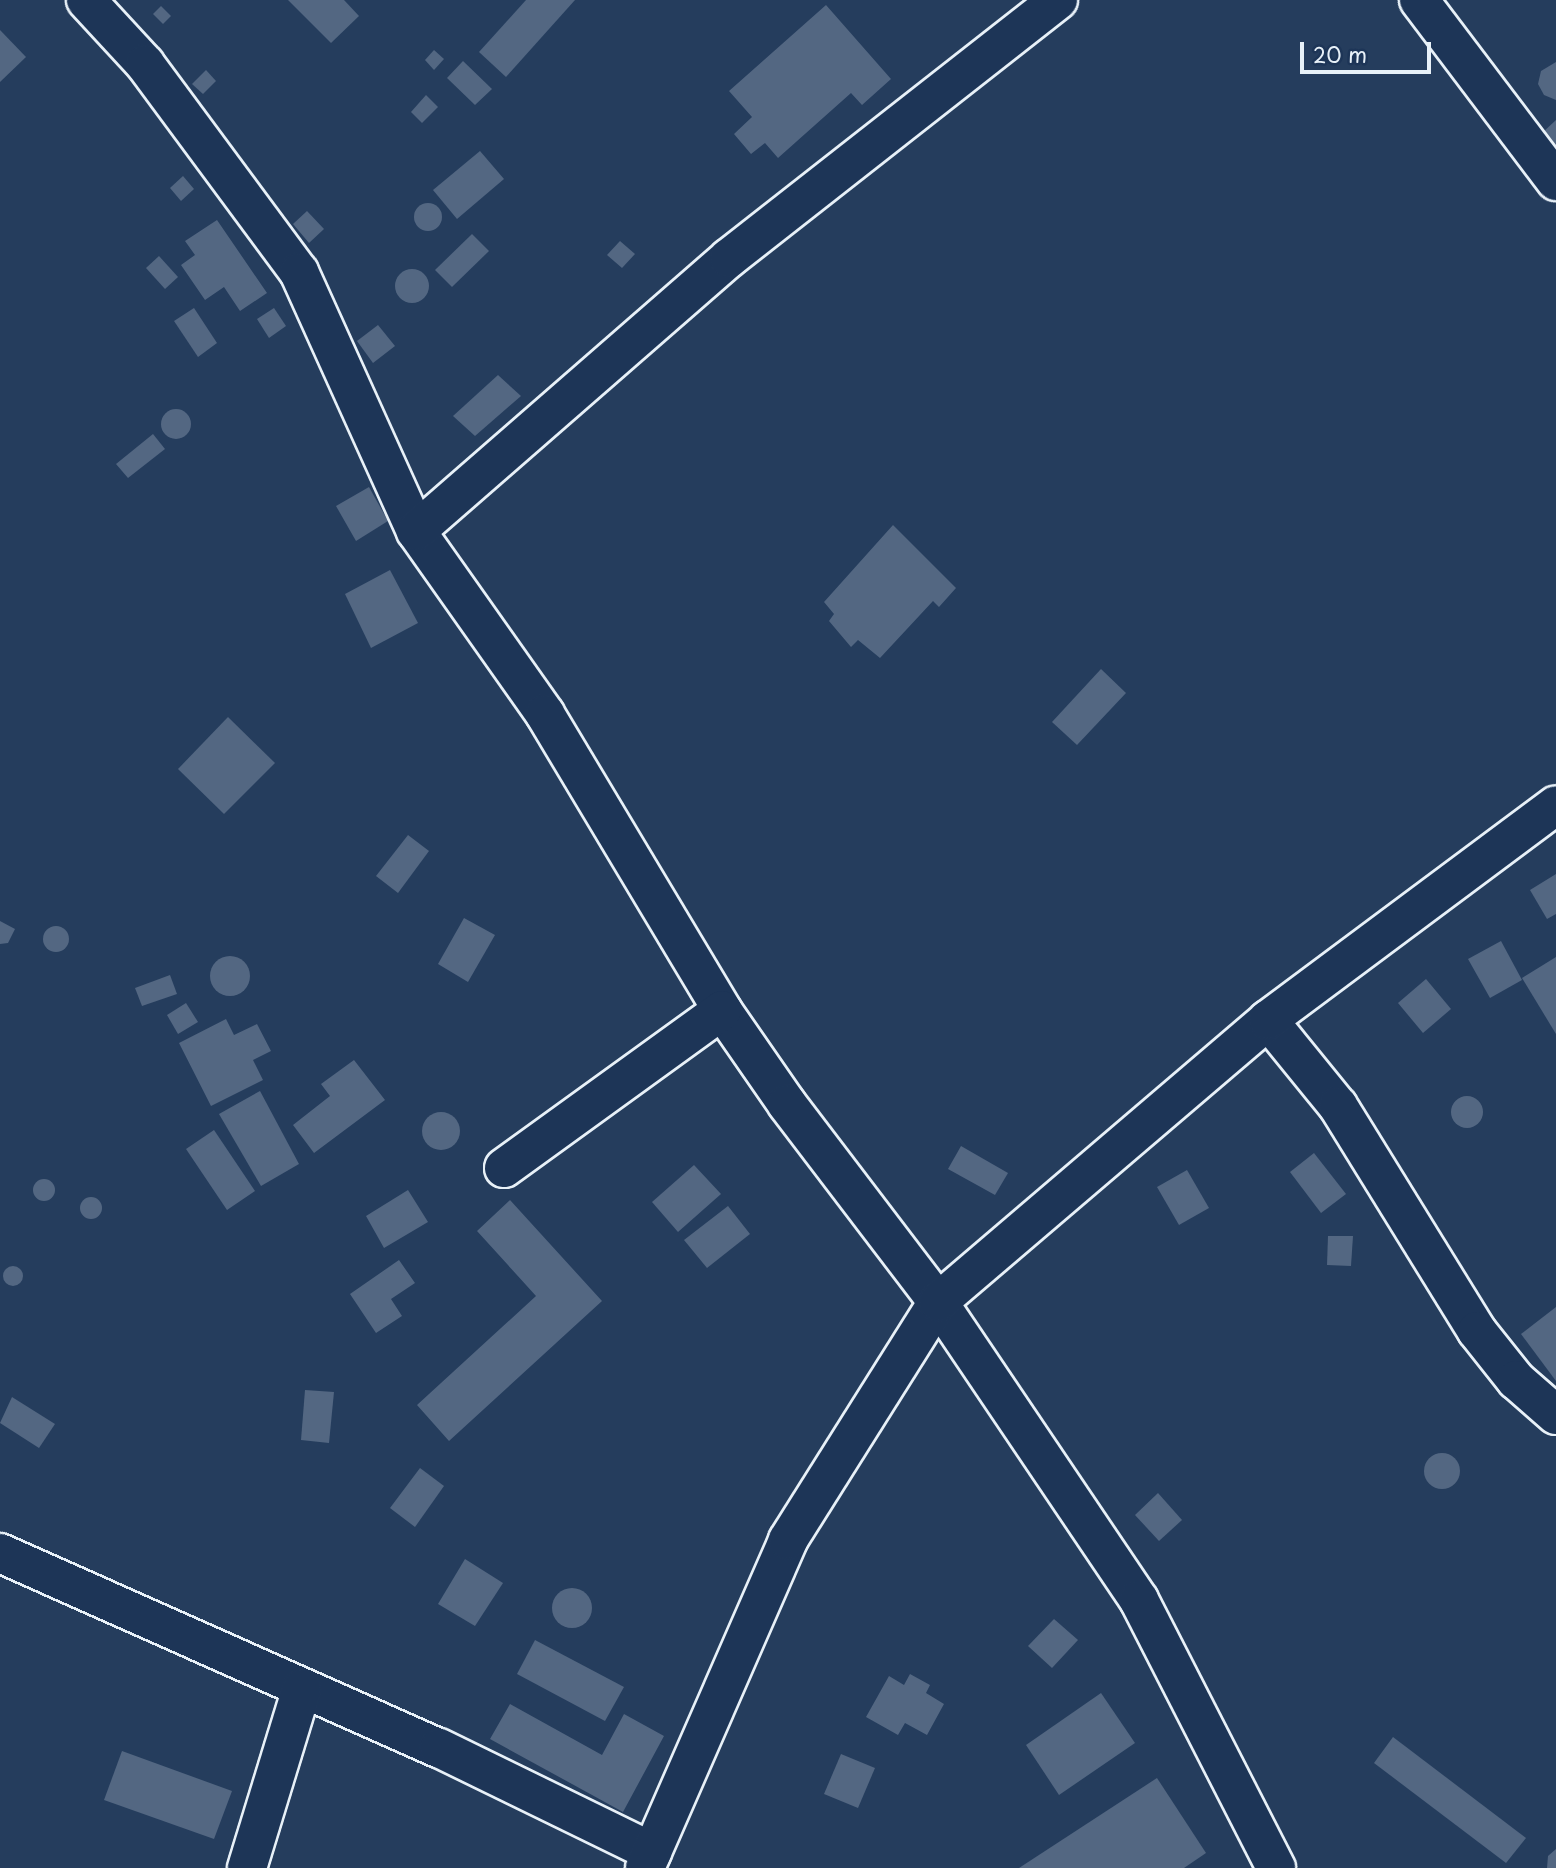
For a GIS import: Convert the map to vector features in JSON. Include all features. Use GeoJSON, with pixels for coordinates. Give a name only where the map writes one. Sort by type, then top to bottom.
{"type":"FeatureCollection","features":[{"type":"Feature","properties":{"kind":"street"},"geometry":{"type":"LineString","coordinates":[[86,0],[145,64],[299,272],[416,531],[545,714],[722,1010],[787,1104],[938,1301],[1139,1600],[1276,1868]]}},
{"type":"Feature","properties":{"kind":"street"},"geometry":{"type":"LineString","coordinates":[[416,531],[729,258],[1058,0]]}},
{"type":"Feature","properties":{"kind":"street"},"geometry":{"type":"LineString","coordinates":[[1419,0],[1556,181]]}},
{"type":"Feature","properties":{"kind":"street"},"geometry":{"type":"LineString","coordinates":[[0,1553],[439,1748],[648,1860],[788,1540],[938,1301],[1268,1020],[1556,805]]}},
{"type":"Feature","properties":{"kind":"street"},"geometry":{"type":"LineString","coordinates":[[505,1168],[722,1010]]}},
{"type":"Feature","properties":{"kind":"street"},"geometry":{"type":"LineString","coordinates":[[1268,1020],[1338,1106],[1477,1331],[1516,1380],[1556,1415]]}},
{"type":"Feature","properties":{"kind":"street"},"geometry":{"type":"LineString","coordinates":[[247,1868],[302,1688]]}},
{"type":"Feature","properties":{"kind":"building"},"geometry":{"type":"Polygon","coordinates":[[[288,0],[344,0],[359,16],[331,43],[288,0]]]}},
{"type":"Feature","properties":{"kind":"building"},"geometry":{"type":"Polygon","coordinates":[[[526,0],[575,0],[506,77],[479,52],[526,0]]]}},
{"type":"Feature","properties":{"kind":"building"},"geometry":{"type":"Polygon","coordinates":[[[826,5],[891,79],[862,105],[851,93],[778,158],[765,143],[751,154],[734,134],[752,117],[729,91],[826,5]]]}},
{"type":"Feature","properties":{"kind":"building"},"geometry":{"type":"Polygon","coordinates":[[[161,6],[171,16],[163,24],[153,14],[161,6]]]}},
{"type":"Feature","properties":{"kind":"building"},"geometry":{"type":"Polygon","coordinates":[[[0,30],[26,57],[0,82],[0,30]]]}},
{"type":"Feature","properties":{"kind":"building"},"geometry":{"type":"Polygon","coordinates":[[[434,50],[444,59],[434,70],[425,60],[434,50]]]}},
{"type":"Feature","properties":{"kind":"building"},"geometry":{"type":"Polygon","coordinates":[[[463,61],[492,89],[475,105],[447,78],[463,61]]]}},
{"type":"Feature","properties":{"kind":"building"},"geometry":{"type":"Polygon","coordinates":[[[1556,62],[1556,100],[1544,95],[1538,84],[1541,71],[1556,62]]]}},
{"type":"Feature","properties":{"kind":"building"},"geometry":{"type":"Polygon","coordinates":[[[206,70],[216,81],[203,94],[192,84],[206,70]]]}},
{"type":"Feature","properties":{"kind":"building"},"geometry":{"type":"Polygon","coordinates":[[[426,95],[438,107],[422,123],[411,112],[426,95]]]}},
{"type":"Feature","properties":{"kind":"building"},"geometry":{"type":"Polygon","coordinates":[[[1556,120],[1556,149],[1541,134],[1556,120]]]}},
{"type":"Feature","properties":{"kind":"building"},"geometry":{"type":"Polygon","coordinates":[[[480,151],[504,179],[457,219],[433,190],[480,151]]]}},
{"type":"Feature","properties":{"kind":"building"},"geometry":{"type":"Polygon","coordinates":[[[183,176],[194,189],[181,201],[170,188],[183,176]]]}},
{"type":"Feature","properties":{"kind":"building"},"geometry":{"type":"Polygon","coordinates":[[[428,203],[438,207],[442,217],[438,227],[428,231],[418,227],[414,217],[418,207],[428,203]]]}},
{"type":"Feature","properties":{"kind":"building"},"geometry":{"type":"Polygon","coordinates":[[[307,211],[324,229],[309,243],[293,224],[307,211]]]}},
{"type":"Feature","properties":{"kind":"building"},"geometry":{"type":"Polygon","coordinates":[[[217,220],[267,293],[240,311],[224,287],[205,300],[181,265],[195,255],[185,241],[217,220]]]}},
{"type":"Feature","properties":{"kind":"building"},"geometry":{"type":"Polygon","coordinates":[[[472,234],[489,251],[452,287],[435,270],[472,234]]]}},
{"type":"Feature","properties":{"kind":"building"},"geometry":{"type":"Polygon","coordinates":[[[620,241],[635,254],[622,268],[607,255],[620,241]]]}},
{"type":"Feature","properties":{"kind":"building"},"geometry":{"type":"Polygon","coordinates":[[[159,256],[178,277],[165,289],[146,268],[159,256]]]}},
{"type":"Feature","properties":{"kind":"building"},"geometry":{"type":"Polygon","coordinates":[[[412,269],[424,274],[429,286],[424,298],[412,303],[400,298],[395,286],[400,274],[412,269]]]}},
{"type":"Feature","properties":{"kind":"building"},"geometry":{"type":"Polygon","coordinates":[[[194,308],[217,343],[198,357],[174,321],[194,308]]]}},
{"type":"Feature","properties":{"kind":"building"},"geometry":{"type":"Polygon","coordinates":[[[274,308],[286,326],[269,338],[257,319],[274,308]]]}},
{"type":"Feature","properties":{"kind":"building"},"geometry":{"type":"Polygon","coordinates":[[[378,325],[395,346],[373,363],[357,341],[378,325]]]}},
{"type":"Feature","properties":{"kind":"building"},"geometry":{"type":"Polygon","coordinates":[[[498,375],[521,396],[475,436],[453,416],[498,375]]]}},
{"type":"Feature","properties":{"kind":"building"},"geometry":{"type":"Polygon","coordinates":[[[176,409],[187,413],[191,424],[187,435],[176,439],[165,435],[161,424],[165,413],[176,409]]]}},
{"type":"Feature","properties":{"kind":"building"},"geometry":{"type":"Polygon","coordinates":[[[153,434],[165,449],[128,478],[116,464],[153,434]]]}},
{"type":"Feature","properties":{"kind":"building"},"geometry":{"type":"Polygon","coordinates":[[[369,487],[388,521],[356,541],[336,506],[369,487]]]}},
{"type":"Feature","properties":{"kind":"building"},"geometry":{"type":"Polygon","coordinates":[[[893,525],[956,588],[939,607],[933,601],[880,658],[858,640],[851,647],[829,621],[834,614],[824,602],[893,525]]]}},
{"type":"Feature","properties":{"kind":"building"},"geometry":{"type":"Polygon","coordinates":[[[390,570],[418,623],[371,648],[345,594],[390,570]]]}},
{"type":"Feature","properties":{"kind":"building"},"geometry":{"type":"Polygon","coordinates":[[[1101,669],[1126,693],[1077,745],[1052,722],[1101,669]]]}},
{"type":"Feature","properties":{"kind":"building"},"geometry":{"type":"Polygon","coordinates":[[[228,717],[275,763],[224,814],[178,769],[228,717]]]}},
{"type":"Feature","properties":{"kind":"building"},"geometry":{"type":"Polygon","coordinates":[[[408,835],[429,851],[398,893],[376,876],[408,835]]]}},
{"type":"Feature","properties":{"kind":"building"},"geometry":{"type":"Polygon","coordinates":[[[1556,874],[1556,914],[1547,919],[1530,890],[1556,874]]]}},
{"type":"Feature","properties":{"kind":"building"},"geometry":{"type":"Polygon","coordinates":[[[464,918],[495,935],[468,982],[438,964],[464,918]]]}},
{"type":"Feature","properties":{"kind":"building"},"geometry":{"type":"Polygon","coordinates":[[[0,921],[15,929],[8,943],[0,944],[0,921]]]}},
{"type":"Feature","properties":{"kind":"building"},"geometry":{"type":"Polygon","coordinates":[[[56,926],[65,930],[69,939],[65,948],[56,952],[47,948],[43,939],[47,930],[56,926]]]}},
{"type":"Feature","properties":{"kind":"building"},"geometry":{"type":"Polygon","coordinates":[[[1501,941],[1522,980],[1490,998],[1468,959],[1501,941]]]}},
{"type":"Feature","properties":{"kind":"building"},"geometry":{"type":"Polygon","coordinates":[[[230,956],[238,957],[244,962],[249,968],[249,984],[244,990],[238,995],[230,996],[222,995],[216,990],[211,984],[210,976],[211,968],[216,962],[222,957],[230,956]]]}},
{"type":"Feature","properties":{"kind":"building"},"geometry":{"type":"Polygon","coordinates":[[[1556,957],[1556,1034],[1522,978],[1556,957]]]}},
{"type":"Feature","properties":{"kind":"building"},"geometry":{"type":"Polygon","coordinates":[[[170,975],[177,994],[142,1006],[135,988],[170,975]]]}},
{"type":"Feature","properties":{"kind":"building"},"geometry":{"type":"Polygon","coordinates":[[[1426,979],[1451,1009],[1423,1033],[1398,1003],[1426,979]]]}},
{"type":"Feature","properties":{"kind":"building"},"geometry":{"type":"Polygon","coordinates":[[[186,1003],[198,1022],[178,1034],[167,1015],[186,1003]]]}},
{"type":"Feature","properties":{"kind":"building"},"geometry":{"type":"Polygon","coordinates":[[[226,1019],[234,1035],[257,1024],[271,1051],[253,1060],[263,1080],[211,1106],[179,1043],[226,1019]]]}},
{"type":"Feature","properties":{"kind":"building"},"geometry":{"type":"Polygon","coordinates":[[[354,1060],[385,1100],[314,1153],[293,1125],[330,1096],[321,1084],[354,1060]]]}},
{"type":"Feature","properties":{"kind":"building"},"geometry":{"type":"Polygon","coordinates":[[[260,1091],[299,1164],[261,1186],[219,1114],[260,1091]]]}},
{"type":"Feature","properties":{"kind":"building"},"geometry":{"type":"Polygon","coordinates":[[[1467,1096],[1479,1100],[1483,1112],[1479,1124],[1467,1128],[1455,1124],[1451,1112],[1455,1100],[1467,1096]]]}},
{"type":"Feature","properties":{"kind":"building"},"geometry":{"type":"Polygon","coordinates":[[[441,1112],[455,1117],[460,1131],[455,1145],[441,1150],[427,1145],[422,1131],[427,1117],[441,1112]]]}},
{"type":"Feature","properties":{"kind":"building"},"geometry":{"type":"Polygon","coordinates":[[[214,1130],[255,1191],[227,1210],[186,1149],[214,1130]]]}},
{"type":"Feature","properties":{"kind":"building"},"geometry":{"type":"Polygon","coordinates":[[[961,1146],[1008,1173],[995,1195],[948,1169],[961,1146]]]}},
{"type":"Feature","properties":{"kind":"building"},"geometry":{"type":"Polygon","coordinates":[[[1314,1153],[1346,1194],[1321,1213],[1290,1172],[1314,1153]]]}},
{"type":"Feature","properties":{"kind":"building"},"geometry":{"type":"Polygon","coordinates":[[[694,1165],[721,1194],[678,1232],[652,1202],[694,1165]]]}},
{"type":"Feature","properties":{"kind":"building"},"geometry":{"type":"Polygon","coordinates":[[[1187,1170],[1209,1208],[1179,1225],[1157,1187],[1187,1170]]]}},
{"type":"Feature","properties":{"kind":"building"},"geometry":{"type":"Polygon","coordinates":[[[44,1179],[52,1182],[55,1190],[52,1198],[44,1201],[36,1198],[33,1190],[36,1182],[44,1179]]]}},
{"type":"Feature","properties":{"kind":"building"},"geometry":{"type":"Polygon","coordinates":[[[408,1190],[428,1222],[384,1248],[366,1216],[408,1190]]]}},
{"type":"Feature","properties":{"kind":"building"},"geometry":{"type":"Polygon","coordinates":[[[91,1197],[99,1200],[102,1208],[99,1216],[91,1219],[83,1216],[80,1208],[83,1200],[91,1197]]]}},
{"type":"Feature","properties":{"kind":"building"},"geometry":{"type":"Polygon","coordinates":[[[510,1200],[602,1301],[449,1441],[417,1405],[536,1296],[477,1231],[510,1200]]]}},
{"type":"Feature","properties":{"kind":"building"},"geometry":{"type":"Polygon","coordinates":[[[728,1206],[750,1234],[707,1268],[684,1240],[728,1206]]]}},
{"type":"Feature","properties":{"kind":"building"},"geometry":{"type":"Polygon","coordinates":[[[1328,1236],[1353,1236],[1351,1266],[1327,1265],[1328,1236]]]}},
{"type":"Feature","properties":{"kind":"building"},"geometry":{"type":"Polygon","coordinates":[[[399,1260],[415,1283],[391,1299],[402,1316],[376,1333],[350,1294],[399,1260]]]}},
{"type":"Feature","properties":{"kind":"building"},"geometry":{"type":"Polygon","coordinates":[[[13,1266],[20,1269],[23,1276],[20,1283],[13,1286],[6,1283],[3,1276],[6,1269],[13,1266]]]}},
{"type":"Feature","properties":{"kind":"building"},"geometry":{"type":"Polygon","coordinates":[[[1556,1307],[1556,1381],[1521,1334],[1556,1307]]]}},
{"type":"Feature","properties":{"kind":"building"},"geometry":{"type":"Polygon","coordinates":[[[305,1390],[334,1392],[329,1443],[301,1440],[305,1390]]]}},
{"type":"Feature","properties":{"kind":"building"},"geometry":{"type":"Polygon","coordinates":[[[12,1397],[55,1424],[39,1448],[0,1423],[12,1397]]]}},
{"type":"Feature","properties":{"kind":"building"},"geometry":{"type":"Polygon","coordinates":[[[1442,1453],[1454,1459],[1460,1471],[1454,1483],[1442,1489],[1430,1483],[1424,1471],[1430,1459],[1442,1453]]]}},
{"type":"Feature","properties":{"kind":"building"},"geometry":{"type":"Polygon","coordinates":[[[420,1468],[444,1486],[415,1527],[390,1508],[420,1468]]]}},
{"type":"Feature","properties":{"kind":"building"},"geometry":{"type":"Polygon","coordinates":[[[1158,1493],[1182,1520],[1159,1541],[1135,1515],[1158,1493]]]}},
{"type":"Feature","properties":{"kind":"building"},"geometry":{"type":"Polygon","coordinates":[[[465,1559],[503,1583],[475,1626],[438,1604],[465,1559]]]}},
{"type":"Feature","properties":{"kind":"building"},"geometry":{"type":"Polygon","coordinates":[[[572,1588],[586,1594],[592,1608],[586,1622],[572,1628],[558,1622],[552,1608],[558,1594],[572,1588]]]}},
{"type":"Feature","properties":{"kind":"building"},"geometry":{"type":"Polygon","coordinates":[[[1054,1619],[1078,1640],[1052,1668],[1028,1646],[1054,1619]]]}},
{"type":"Feature","properties":{"kind":"building"},"geometry":{"type":"Polygon","coordinates":[[[535,1640],[624,1687],[605,1721],[517,1674],[535,1640]]]}},
{"type":"Feature","properties":{"kind":"building"},"geometry":{"type":"Polygon","coordinates":[[[910,1674],[930,1685],[926,1693],[944,1704],[927,1735],[905,1723],[898,1735],[866,1717],[889,1676],[904,1685],[910,1674]]]}},
{"type":"Feature","properties":{"kind":"building"},"geometry":{"type":"Polygon","coordinates":[[[1101,1693],[1135,1743],[1059,1795],[1026,1745],[1101,1693]]]}},
{"type":"Feature","properties":{"kind":"building"},"geometry":{"type":"Polygon","coordinates":[[[510,1704],[602,1755],[624,1714],[664,1736],[623,1812],[490,1739],[510,1704]]]}},
{"type":"Feature","properties":{"kind":"building"},"geometry":{"type":"Polygon","coordinates":[[[1393,1737],[1526,1838],[1506,1863],[1374,1763],[1393,1737]]]}},
{"type":"Feature","properties":{"kind":"building"},"geometry":{"type":"Polygon","coordinates":[[[122,1751],[232,1791],[214,1839],[104,1800],[122,1751]]]}},
{"type":"Feature","properties":{"kind":"building"},"geometry":{"type":"Polygon","coordinates":[[[841,1754],[875,1768],[858,1808],[824,1794],[841,1754]]]}},
{"type":"Feature","properties":{"kind":"building"},"geometry":{"type":"Polygon","coordinates":[[[1157,1778],[1206,1853],[1184,1868],[1019,1868],[1157,1778]]]}},
{"type":"Feature","properties":{"kind":"building"},"geometry":{"type":"Polygon","coordinates":[[[1556,1849],[1556,1868],[1547,1868],[1548,1856],[1556,1849]]]}}]}
